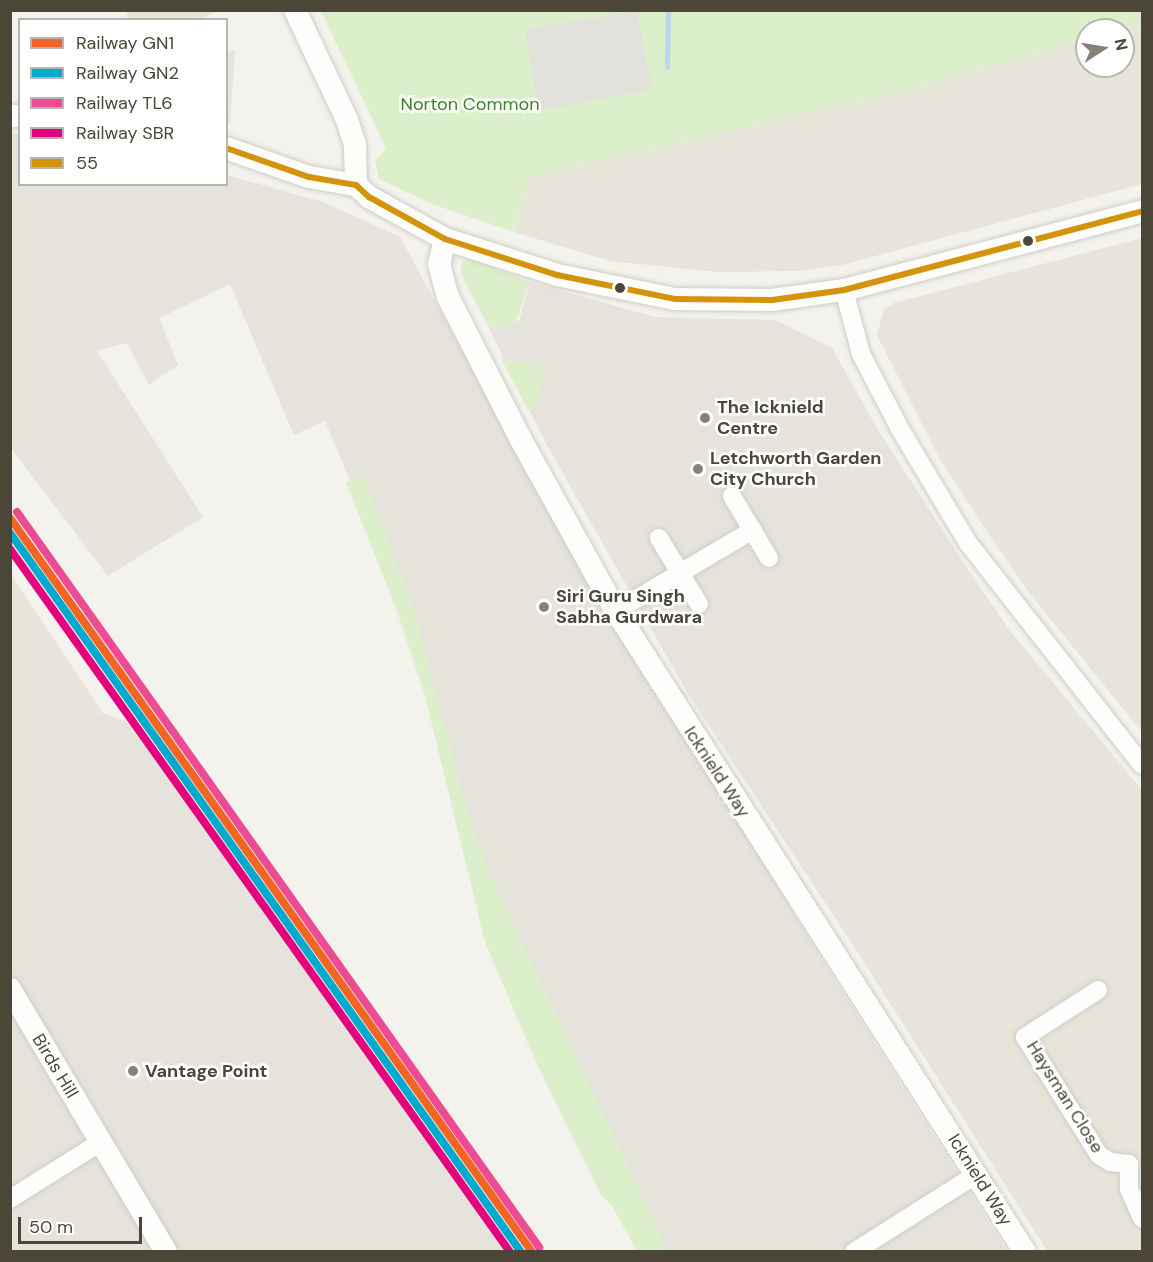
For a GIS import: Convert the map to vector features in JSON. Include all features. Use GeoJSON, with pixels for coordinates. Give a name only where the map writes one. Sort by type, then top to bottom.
{"type":"FeatureCollection","features":[{"type":"Feature","properties":{"kind":"street"},"geometry":{"type":"LineString","coordinates":[[295,10],[347,120],[355,144],[356,184]]}},
{"type":"Feature","properties":{"kind":"street"},"geometry":{"type":"LineString","coordinates":[[228,149],[309,177],[356,184],[369,197],[445,239],[557,275],[675,299],[772,300],[844,290],[1143,211]]}},
{"type":"Feature","properties":{"kind":"street","name":"Icknield Way"},"geometry":{"type":"LineString","coordinates":[[445,239],[439,264],[448,297],[520,438],[616,611],[1025,1251]]}},
{"type":"Feature","properties":{"kind":"street"},"geometry":{"type":"LineString","coordinates":[[844,290],[861,354],[900,429],[968,543],[1143,765]]}},
{"type":"Feature","properties":{"kind":"street"},"geometry":{"type":"LineString","coordinates":[[732,496],[769,558]]}},
{"type":"Feature","properties":{"kind":"street"},"geometry":{"type":"LineString","coordinates":[[616,611],[753,530]]}},
{"type":"Feature","properties":{"kind":"street"},"geometry":{"type":"LineString","coordinates":[[659,538],[699,604]]}},
{"type":"Feature","properties":{"kind":"street","name":"Birds Hill"},"geometry":{"type":"LineString","coordinates":[[10,989],[166,1251]]}},
{"type":"Feature","properties":{"kind":"street","name":"Haysman Close"},"geometry":{"type":"LineString","coordinates":[[1098,990],[1025,1037],[1099,1155],[1110,1162],[1129,1164],[1129,1189],[1143,1218]]}},
{"type":"Feature","properties":{"kind":"street"},"geometry":{"type":"LineString","coordinates":[[10,1199],[101,1142]]}},
{"type":"Feature","properties":{"kind":"street"},"geometry":{"type":"LineString","coordinates":[[854,1251],[977,1174]]}},
{"type":"Feature","properties":{"kind":"shaded area"},"geometry":{"type":"Polygon","coordinates":[[[126,11],[217,11],[204,18],[128,18],[126,11]]]}},
{"type":"Feature","properties":{"kind":"shaded area"},"geometry":{"type":"Polygon","coordinates":[[[637,11],[650,80],[648,91],[539,110],[525,29],[637,11]]]}},
{"type":"Feature","properties":{"kind":"shaded area"},"geometry":{"type":"Polygon","coordinates":[[[1142,23],[1142,184],[842,265],[799,271],[718,272],[610,261],[514,232],[529,177],[891,94],[1075,42],[1075,78],[1135,78],[1135,25],[1142,23]]]}},
{"type":"Feature","properties":{"kind":"shaded area"},"geometry":{"type":"Polygon","coordinates":[[[235,50],[230,124],[228,123],[228,52],[235,50]]]}},
{"type":"Feature","properties":{"kind":"shaded area"},"geometry":{"type":"Polygon","coordinates":[[[10,133],[18,134],[18,186],[228,186],[228,175],[323,202],[400,237],[563,536],[826,966],[1007,1251],[641,1251],[542,1054],[402,605],[325,421],[294,435],[230,284],[159,318],[178,365],[149,385],[127,343],[97,351],[203,517],[108,576],[11,448],[10,133]]]}},
{"type":"Feature","properties":{"kind":"shaded area"},"geometry":{"type":"Polygon","coordinates":[[[1142,238],[1142,732],[1030,594],[986,530],[939,458],[877,335],[884,309],[894,303],[1142,238]]]}},
{"type":"Feature","properties":{"kind":"shaded area"},"geometry":{"type":"Polygon","coordinates":[[[530,282],[655,317],[775,320],[832,348],[877,428],[961,559],[883,611],[870,626],[1030,834],[856,950],[687,692],[544,440],[489,328],[519,321],[530,282]]]}},
{"type":"Feature","properties":{"kind":"shaded area"},"geometry":{"type":"Polygon","coordinates":[[[961,559],[1011,632],[1142,790],[1142,1251],[1047,1251],[856,950],[1029,834],[870,626],[883,611],[961,559]]]}},
{"type":"Feature","properties":{"kind":"shaded area"},"geometry":{"type":"Polygon","coordinates":[[[10,573],[103,713],[11,742],[10,742],[10,573]]]}},
{"type":"Feature","properties":{"kind":"shaded area"},"geometry":{"type":"Polygon","coordinates":[[[103,713],[139,727],[506,1251],[11,1251],[10,742],[103,713]]]}},
{"type":"Feature","properties":{"kind":"green space","name":"Norton Common"},"geometry":{"type":"Polygon","coordinates":[[[1142,10],[1142,23],[1135,25],[1135,18],[1075,18],[1075,42],[891,94],[529,177],[514,232],[432,204],[379,179],[375,161],[386,148],[321,11],[1142,10]]]}},
{"type":"Feature","properties":{"kind":"green space"},"geometry":{"type":"Polygon","coordinates":[[[468,258],[530,282],[515,325],[489,328],[461,274],[461,263],[468,258]]]}},
{"type":"Feature","properties":{"kind":"green space"},"geometry":{"type":"Polygon","coordinates":[[[501,359],[539,365],[544,380],[535,406],[528,410],[501,359]]]}},
{"type":"Feature","properties":{"kind":"green space"},"geometry":{"type":"Polygon","coordinates":[[[363,476],[413,606],[466,806],[489,872],[668,1251],[637,1251],[612,1206],[601,1195],[535,1060],[485,942],[425,696],[397,611],[346,482],[363,476]]]}},
{"type":"Feature","properties":{"kind":"waterway"},"geometry":{"type":"LineString","coordinates":[[667,67],[668,10]]}},
{"type":"Feature","properties":{"kind":"rail line","name":"TL6"},"geometry":{"type":"LineString","coordinates":[[17,512],[539,1247]]}},
{"type":"Feature","properties":{"kind":"rail line","name":"GN1"},"geometry":{"type":"LineString","coordinates":[[10,518],[532,1252]]}},
{"type":"Feature","properties":{"kind":"rail line","name":"GN2"},"geometry":{"type":"LineString","coordinates":[[10,533],[521,1252]]}},
{"type":"Feature","properties":{"kind":"rail line","name":"SBR"},"geometry":{"type":"LineString","coordinates":[[10,549],[510,1252]]}},
{"type":"Feature","properties":{"kind":"transit line","name":"55"},"geometry":{"type":"LineString","coordinates":[[228,149],[309,177],[356,185],[369,197],[445,239],[557,275],[675,299],[772,300],[844,290],[1142,211]]}},
{"type":"Feature","properties":{"kind":"place","name":"The Icknield Centre"},"geometry":{"type":"Point","coordinates":[705,418]}},
{"type":"Feature","properties":{"kind":"place","name":"Letchworth Garden City Church"},"geometry":{"type":"Point","coordinates":[698,469]}},
{"type":"Feature","properties":{"kind":"place","name":"Siri Guru Singh Sabha Gurdwara"},"geometry":{"type":"Point","coordinates":[544,607]}},
{"type":"Feature","properties":{"kind":"place","name":"Vantage Point"},"geometry":{"type":"Point","coordinates":[133,1071]}}]}
